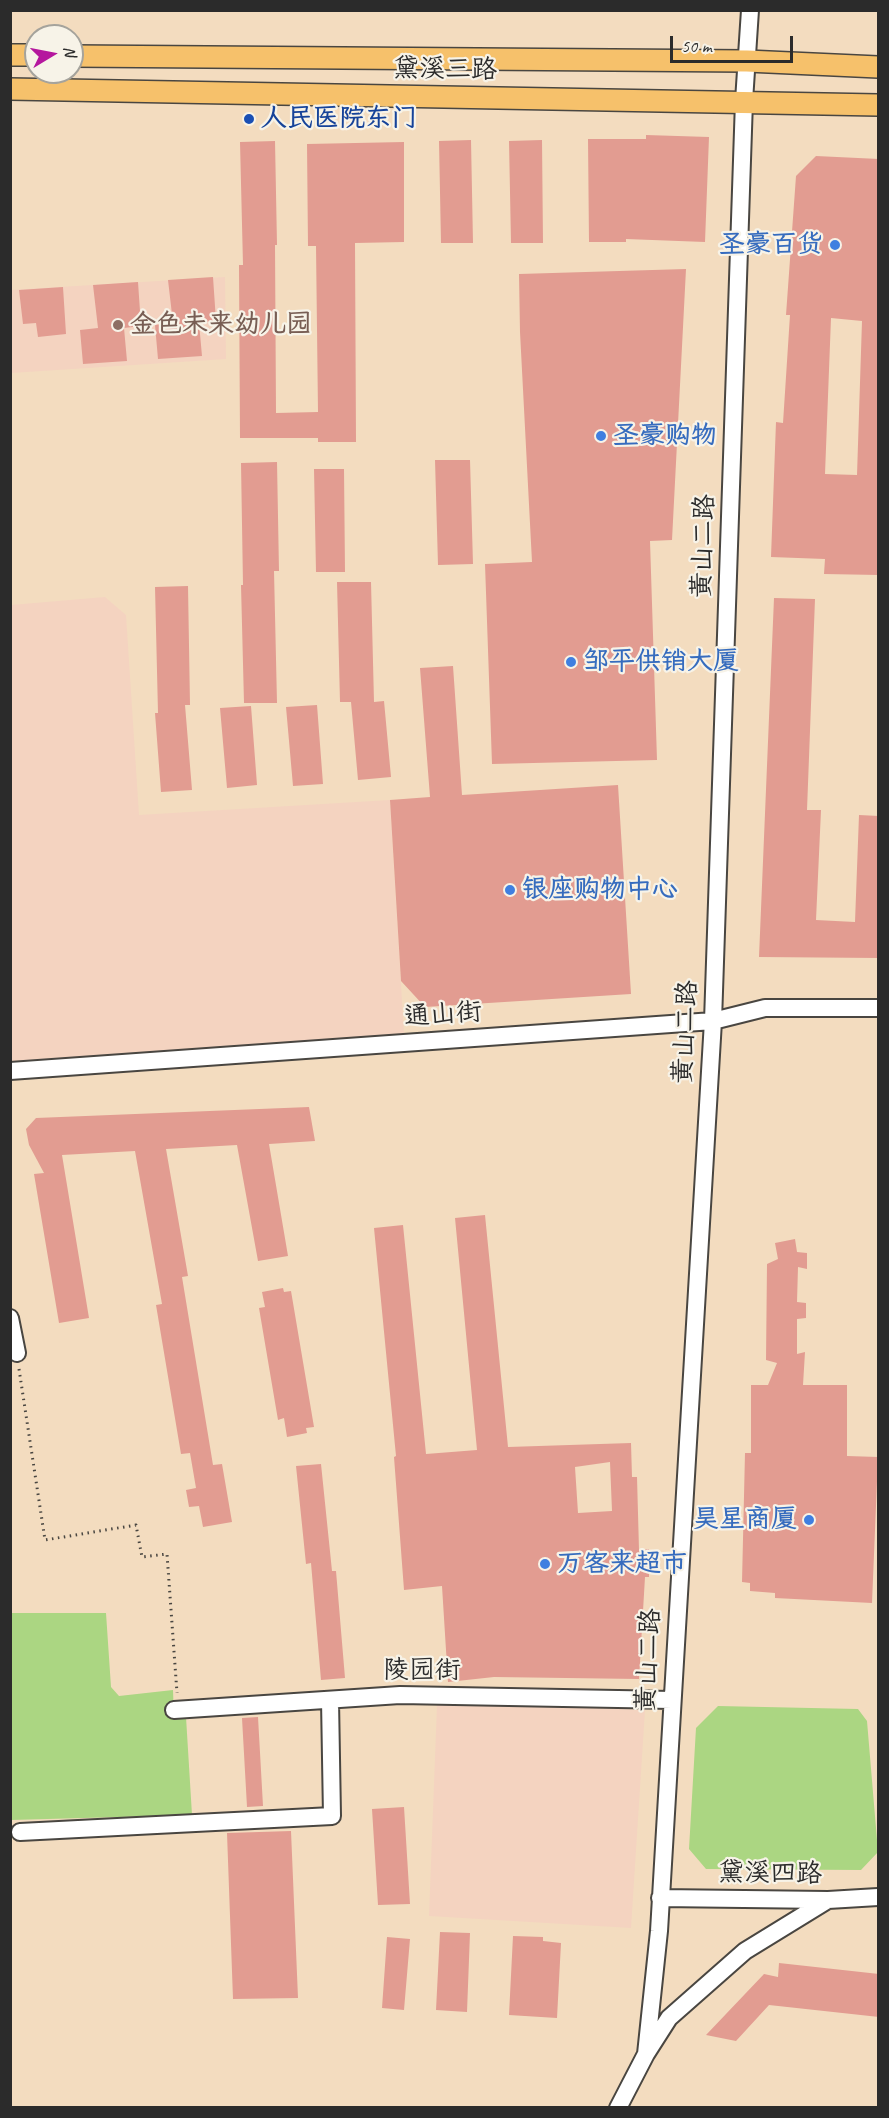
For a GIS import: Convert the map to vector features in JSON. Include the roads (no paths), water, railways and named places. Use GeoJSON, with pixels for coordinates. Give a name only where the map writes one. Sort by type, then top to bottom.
{"type":"FeatureCollection","features":[{"type":"Feature","properties":{"kind":"main road","name":"黛溪三路"},"geometry":{"type":"LineString","coordinates":[[84,56],[747,61],[879,67]]}},
{"type":"Feature","properties":{"kind":"main road","name":"黛溪三路"},"geometry":{"type":"LineString","coordinates":[[10,89],[879,105]]}},
{"type":"Feature","properties":{"kind":"street","name":"黄山二路"},"geometry":{"type":"LineString","coordinates":[[646,2054],[660,1898],[713,1021],[744,101],[750,10]]}},
{"type":"Feature","properties":{"kind":"street","name":"通山街"},"geometry":{"type":"LineString","coordinates":[[10,1071],[713,1021],[765,1008],[879,1008]]}},
{"type":"Feature","properties":{"kind":"street"},"geometry":{"type":"LineString","coordinates":[[10,1318],[16,1353]]}},
{"type":"Feature","properties":{"kind":"street","name":"陵园街"},"geometry":{"type":"LineString","coordinates":[[176,1710],[400,1695],[672,1700]]}},
{"type":"Feature","properties":{"kind":"street"},"geometry":{"type":"LineString","coordinates":[[21,1832],[332,1816],[330,1700]]}},
{"type":"Feature","properties":{"kind":"street","name":"黛溪四路"},"geometry":{"type":"LineString","coordinates":[[660,1898],[828,1900],[879,1897]]}},
{"type":"Feature","properties":{"kind":"street"},"geometry":{"type":"LineString","coordinates":[[618,2108],[646,2054],[669,2018],[745,1951],[828,1900]]}},
{"type":"Feature","properties":{"kind":"place","name":"人民医院东门"},"geometry":{"type":"Point","coordinates":[249,119]}},
{"type":"Feature","properties":{"kind":"place","name":"圣豪百货"},"geometry":{"type":"Point","coordinates":[835,245]}},
{"type":"Feature","properties":{"kind":"place","name":"金色未来幼儿园"},"geometry":{"type":"Point","coordinates":[118,325]}},
{"type":"Feature","properties":{"kind":"place","name":"圣豪购物"},"geometry":{"type":"Point","coordinates":[601,436]}},
{"type":"Feature","properties":{"kind":"place","name":"邹平供销大厦"},"geometry":{"type":"Point","coordinates":[571,662]}},
{"type":"Feature","properties":{"kind":"place","name":"银座购物中心"},"geometry":{"type":"Point","coordinates":[510,890]}},
{"type":"Feature","properties":{"kind":"place","name":"昊星商厦"},"geometry":{"type":"Point","coordinates":[809,1520]}},
{"type":"Feature","properties":{"kind":"place","name":"万客来超市"},"geometry":{"type":"Point","coordinates":[545,1564]}}]}
